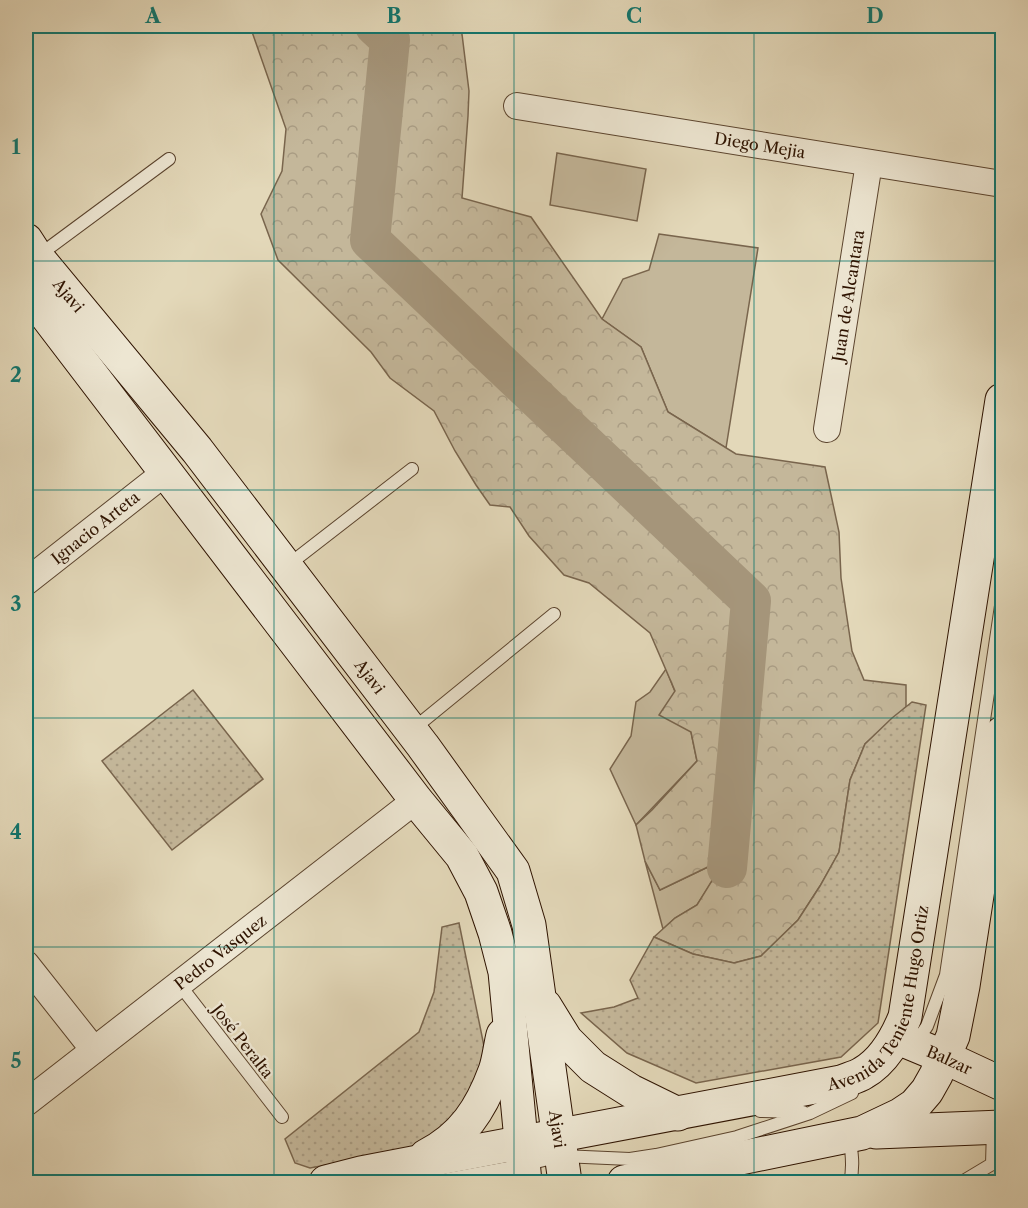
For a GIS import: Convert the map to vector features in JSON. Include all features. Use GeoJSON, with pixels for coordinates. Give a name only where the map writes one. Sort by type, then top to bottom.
{"type":"FeatureCollection","features":[{"type":"Feature","properties":{"kind":"main road","name":"Ajavi"},"geometry":{"type":"LineString","coordinates":[[32,248],[197,450],[411,731],[513,871],[529,925],[561,1158]]}},
{"type":"Feature","properties":{"kind":"main road","name":"Ajavi"},"geometry":{"type":"LineString","coordinates":[[26,289],[416,801],[462,856],[481,892],[505,972],[523,1164]]}},
{"type":"Feature","properties":{"kind":"main road","name":"Avenida Teniente Hugo Ortiz"},"geometry":{"type":"LineString","coordinates":[[624,1182],[856,1134],[900,1115],[915,1105],[927,1090],[921,1038],[1002,400]]}},
{"type":"Feature","properties":{"kind":"main road","name":"Avenida Teniente Hugo Ortiz"},"geometry":{"type":"LineString","coordinates":[[326,1182],[361,1173],[423,1173],[523,1164],[561,1158],[678,1114],[841,1082],[861,1075],[884,1054],[921,1038],[963,986],[1002,733]]}},
{"type":"Feature","properties":{"kind":"main road"},"geometry":{"type":"LineString","coordinates":[[990,814],[1002,866]]}},
{"type":"Feature","properties":{"kind":"main road"},"geometry":{"type":"LineString","coordinates":[[539,996],[566,1040],[593,1067],[630,1091],[678,1114]]}},
{"type":"Feature","properties":{"kind":"main road"},"geometry":{"type":"LineString","coordinates":[[423,1173],[439,1150],[460,1132],[480,1105],[495,1070],[508,1010]]}},
{"type":"Feature","properties":{"kind":"main road","name":"Balzar"},"geometry":{"type":"LineString","coordinates":[[921,1038],[1002,1059]]}},
{"type":"Feature","properties":{"kind":"main road","name":"Balzar"},"geometry":{"type":"LineString","coordinates":[[921,1038],[1002,1084]]}},
{"type":"Feature","properties":{"kind":"main road"},"geometry":{"type":"LineString","coordinates":[[856,1134],[998,1127]]}},
{"type":"Feature","properties":{"kind":"street","name":"Diego Mejia"},"geometry":{"type":"LineString","coordinates":[[517,106],[1002,184]]}},
{"type":"Feature","properties":{"kind":"street","name":"Juan de Alcantara"},"geometry":{"type":"LineString","coordinates":[[827,429],[869,163]]}},
{"type":"Feature","properties":{"kind":"street","name":"Ignacio Arteta"},"geometry":{"type":"LineString","coordinates":[[26,582],[165,472]]}},
{"type":"Feature","properties":{"kind":"street","name":"Pedro Vasquez"},"geometry":{"type":"LineString","coordinates":[[26,1103],[416,801]]}},
{"type":"Feature","properties":{"kind":"street"},"geometry":{"type":"LineString","coordinates":[[26,964],[94,1050]]}},
{"type":"Feature","properties":{"kind":"lane"},"geometry":{"type":"LineString","coordinates":[[32,248],[170,159]]}},
{"type":"Feature","properties":{"kind":"lane"},"geometry":{"type":"LineString","coordinates":[[286,566],[412,470]]}},
{"type":"Feature","properties":{"kind":"lane"},"geometry":{"type":"LineString","coordinates":[[921,1038],[946,975],[1002,599]]}},
{"type":"Feature","properties":{"kind":"lane"},"geometry":{"type":"LineString","coordinates":[[411,731],[554,614]]}},
{"type":"Feature","properties":{"kind":"lane","name":"José Peralta"},"geometry":{"type":"LineString","coordinates":[[178,985],[282,1117]]}},
{"type":"Feature","properties":{"kind":"lane"},"geometry":{"type":"LineString","coordinates":[[561,1158],[630,1159],[737,1137],[810,1113],[861,1088]]}},
{"type":"Feature","properties":{"kind":"lane"},"geometry":{"type":"LineString","coordinates":[[615,1136],[625,1132],[718,1115],[757,1111],[810,1113]]}},
{"type":"Feature","properties":{"kind":"lane"},"geometry":{"type":"LineString","coordinates":[[962,1182],[997,1164],[998,1127]]}},
{"type":"Feature","properties":{"kind":"lane"},"geometry":{"type":"LineString","coordinates":[[850,1182],[853,1173],[856,1134]]}},
{"type":"Feature","properties":{"kind":"lane"},"geometry":{"type":"LineString","coordinates":[[561,1158],[593,1144]]}},
{"type":"Feature","properties":{"kind":"green space"},"geometry":{"type":"Polygon","coordinates":[[[250,26],[461,26],[469,91],[462,198],[531,217],[602,319],[641,347],[668,412],[736,454],[825,467],[839,532],[841,578],[852,651],[864,680],[906,685],[906,707],[865,744],[850,780],[839,852],[798,920],[761,956],[734,963],[693,954],[654,937],[675,918],[697,905],[713,879],[712,865],[660,890],[645,861],[636,825],[697,761],[691,732],[659,715],[675,691],[650,633],[589,583],[564,575],[529,536],[510,507],[490,505],[455,451],[434,411],[390,378],[371,352],[278,260],[261,214],[282,171],[286,129],[250,26]]]}},
{"type":"Feature","properties":{"kind":"green space"},"geometry":{"type":"Polygon","coordinates":[[[557,153],[646,169],[637,221],[550,205],[557,153]]]}},
{"type":"Feature","properties":{"kind":"green space"},"geometry":{"type":"Polygon","coordinates":[[[659,234],[758,248],[726,448],[668,412],[641,347],[602,319],[623,279],[649,270],[659,234]]]}},
{"type":"Feature","properties":{"kind":"green space"},"geometry":{"type":"Polygon","coordinates":[[[666,669],[691,732],[697,761],[636,825],[610,769],[631,736],[636,702],[650,692],[666,669]]]}},
{"type":"Feature","properties":{"kind":"green space"},"geometry":{"type":"Polygon","coordinates":[[[193,690],[263,779],[172,850],[102,761],[193,690]]]}},
{"type":"Feature","properties":{"kind":"green space"},"geometry":{"type":"Polygon","coordinates":[[[912,702],[926,705],[878,1023],[841,1057],[696,1083],[627,1053],[581,1013],[614,1007],[638,998],[630,980],[654,937],[693,954],[734,963],[761,956],[798,920],[839,852],[850,780],[865,744],[912,702]]]}},
{"type":"Feature","properties":{"kind":"green space"},"geometry":{"type":"Polygon","coordinates":[[[645,861],[660,890],[712,865],[713,880],[697,905],[675,918],[663,929],[645,861]]]}},
{"type":"Feature","properties":{"kind":"green space"},"geometry":{"type":"Polygon","coordinates":[[[459,923],[486,1056],[465,1103],[438,1138],[397,1152],[310,1168],[295,1163],[285,1139],[419,1032],[434,992],[442,927],[459,923]]]}},
{"type":"Feature","properties":{"kind":"waterway"},"geometry":{"type":"LineString","coordinates":[[375,26],[390,40],[370,240],[751,601],[727,868]]}}]}
